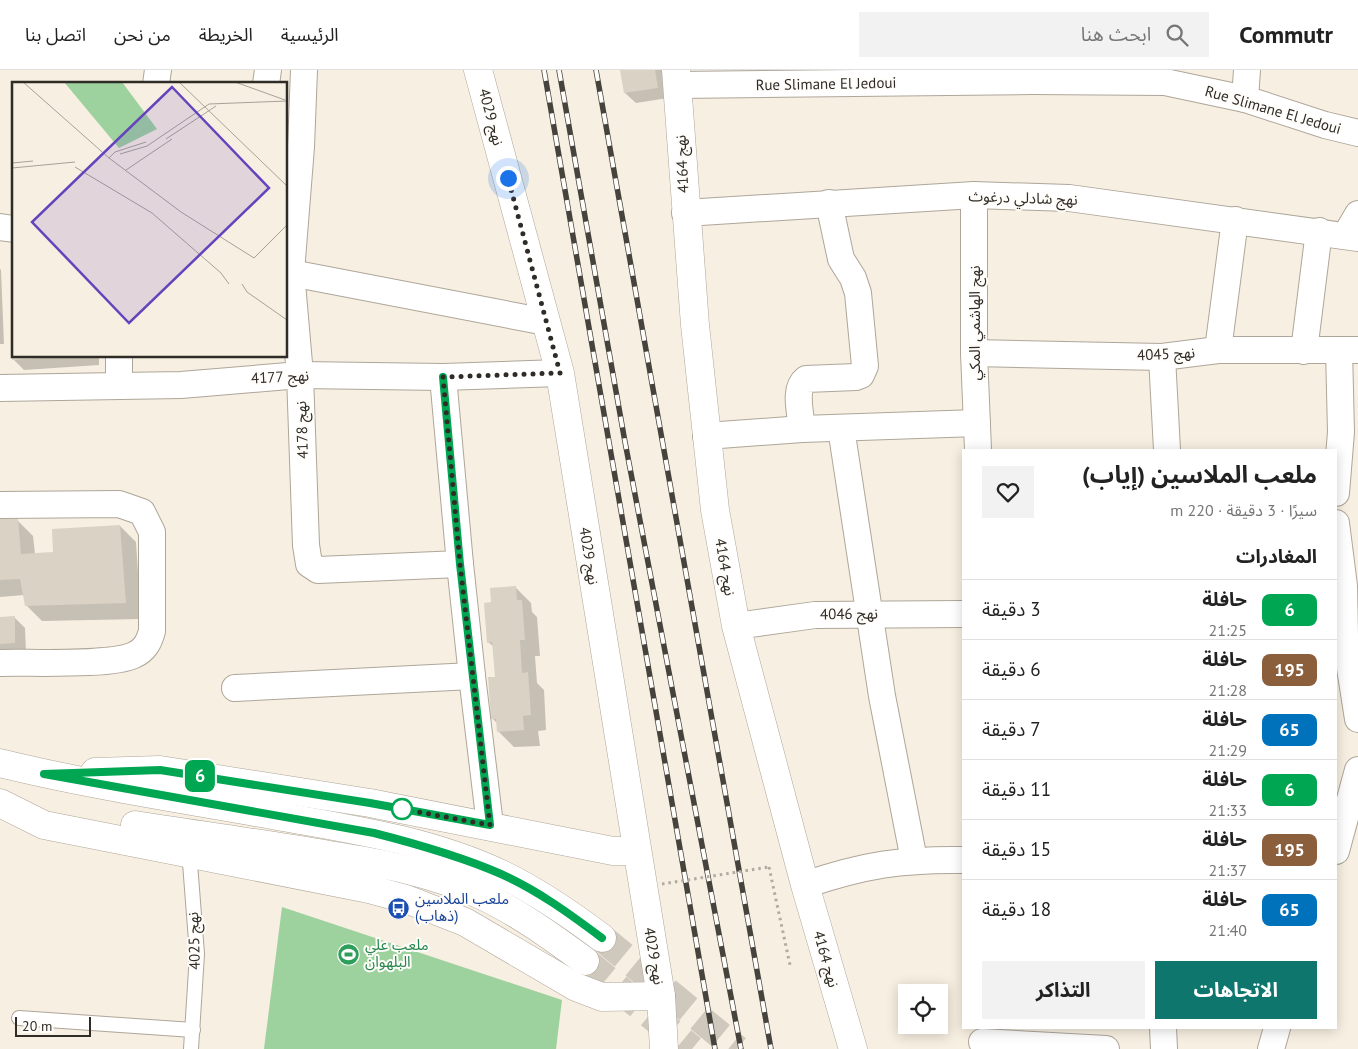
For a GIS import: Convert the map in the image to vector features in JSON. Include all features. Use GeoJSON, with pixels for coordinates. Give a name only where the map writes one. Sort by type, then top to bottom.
{"type":"FeatureCollection","features":[{"type":"Feature","properties":{"kind":"main road","name":"نهج 4029"},"geometry":{"type":"LineString","coordinates":[[478,70],[560,373],[661,996],[664,1049]]}},
{"type":"Feature","properties":{"kind":"main road","name":"نهج 4164"},"geometry":{"type":"LineString","coordinates":[[677,78],[685,213],[706,436],[715,510],[736,626],[805,885],[853,1049]]}},
{"type":"Feature","properties":{"kind":"main road"},"geometry":{"type":"LineString","coordinates":[[0,763],[44,774],[374,833],[424,846],[502,874],[572,915],[602,938]]}},
{"type":"Feature","properties":{"kind":"main road"},"geometry":{"type":"LineString","coordinates":[[44,774],[160,770],[370,803],[490,825],[612,851],[636,851]]}},
{"type":"Feature","properties":{"kind":"main road"},"geometry":{"type":"LineString","coordinates":[[0,802],[188,844],[406,899],[465,922],[576,987],[602,997],[661,996]]}},
{"type":"Feature","properties":{"kind":"main road"},"geometry":{"type":"LineString","coordinates":[[188,844],[251,841],[370,861],[432,878],[490,900],[523,917],[585,961]]}},
{"type":"Feature","properties":{"kind":"street","name":"نهج 4178"},"geometry":{"type":"LineString","coordinates":[[304,70],[301,147],[289,272],[300,375],[308,559],[314,569],[324,570],[460,564]]}},
{"type":"Feature","properties":{"kind":"street"},"geometry":{"type":"LineString","coordinates":[[1246,99],[1247,70]]}},
{"type":"Feature","properties":{"kind":"street","name":"Rue Slimane El Jedoui"},"geometry":{"type":"LineString","coordinates":[[677,78],[1033,81],[1163,76],[1246,99],[1325,125],[1358,133]]}},
{"type":"Feature","properties":{"kind":"street","name":"نهج شادلي درغوث"},"geometry":{"type":"LineString","coordinates":[[685,213],[974,195],[1069,198],[1319,231],[1354,229]]}},
{"type":"Feature","properties":{"kind":"street","name":"نهج الهاشمي المكي"},"geometry":{"type":"LineString","coordinates":[[974,195],[974,353],[978,449]]}},
{"type":"Feature","properties":{"kind":"street"},"geometry":{"type":"LineString","coordinates":[[802,428],[799,390],[806,379],[856,377],[861,375],[866,366],[858,293],[853,278],[840,260],[828,203]]}},
{"type":"Feature","properties":{"kind":"street"},"geometry":{"type":"LineString","coordinates":[[1218,350],[1235,220]]}},
{"type":"Feature","properties":{"kind":"street"},"geometry":{"type":"LineString","coordinates":[[1304,351],[1319,231]]}},
{"type":"Feature","properties":{"kind":"street"},"geometry":{"type":"LineString","coordinates":[[289,272],[546,322]]}},
{"type":"Feature","properties":{"kind":"street","name":"نهج 4045"},"geometry":{"type":"LineString","coordinates":[[974,353],[1162,357],[1218,350],[1349,350]]}},
{"type":"Feature","properties":{"kind":"street"},"geometry":{"type":"LineString","coordinates":[[1337,481],[1349,350]]}},
{"type":"Feature","properties":{"kind":"street"},"geometry":{"type":"LineString","coordinates":[[1162,357],[1167,449]]}},
{"type":"Feature","properties":{"kind":"street"},"geometry":{"type":"LineString","coordinates":[[119,358],[119,386]]}},
{"type":"Feature","properties":{"kind":"street","name":"نهج 4177"},"geometry":{"type":"LineString","coordinates":[[0,388],[181,385],[300,375],[443,377],[560,373]]}},
{"type":"Feature","properties":{"kind":"street"},"geometry":{"type":"LineString","coordinates":[[443,377],[460,564],[490,825]]}},
{"type":"Feature","properties":{"kind":"street"},"geometry":{"type":"LineString","coordinates":[[706,436],[802,428],[977,423]]}},
{"type":"Feature","properties":{"kind":"street"},"geometry":{"type":"LineString","coordinates":[[841,428],[882,696],[914,860]]}},
{"type":"Feature","properties":{"kind":"street"},"geometry":{"type":"LineString","coordinates":[[0,505],[119,504],[142,512],[152,532],[152,631],[148,643],[134,656],[115,660],[0,663]]}},
{"type":"Feature","properties":{"kind":"street"},"geometry":{"type":"LineString","coordinates":[[1337,531],[1344,586],[1341,636],[1358,719]]}},
{"type":"Feature","properties":{"kind":"street","name":"نهج 4046"},"geometry":{"type":"LineString","coordinates":[[736,626],[815,615],[868,613],[962,614]]}},
{"type":"Feature","properties":{"kind":"street"},"geometry":{"type":"LineString","coordinates":[[235,688],[472,676]]}},
{"type":"Feature","properties":{"kind":"street"},"geometry":{"type":"LineString","coordinates":[[1337,846],[1350,781]]}},
{"type":"Feature","properties":{"kind":"street"},"geometry":{"type":"LineString","coordinates":[[805,885],[848,870],[914,860],[962,860]]}},
{"type":"Feature","properties":{"kind":"street"},"geometry":{"type":"LineString","coordinates":[[1163,1029],[1164,1049]]}},
{"type":"Feature","properties":{"kind":"street"},"geometry":{"type":"LineString","coordinates":[[1271,1049],[1277,1029]]}},
{"type":"Feature","properties":{"kind":"street"},"geometry":{"type":"LineString","coordinates":[[982,1039],[1106,1049]]}},
{"type":"Feature","properties":{"kind":"lane","name":"نهج 4025"},"geometry":{"type":"LineString","coordinates":[[188,844],[197,954],[191,1049]]}},
{"type":"Feature","properties":{"kind":"lane"},"geometry":{"type":"LineString","coordinates":[[20,1018],[193,1030]]}},
{"type":"Feature","properties":{"kind":"path"},"geometry":{"type":"LineString","coordinates":[[662,884],[769,867],[790,965]]}},
{"type":"Feature","properties":{"kind":"green space","name":"ملعب علي البلهوان"},"geometry":{"type":"Polygon","coordinates":[[[282,907],[562,1000],[556,1049],[264,1049],[282,907]]]}},
{"type":"Feature","properties":{"kind":"building"},"geometry":{"type":"Polygon","coordinates":[[[620,70],[655,70],[658,88],[624,93],[620,70]]]}},
{"type":"Feature","properties":{"kind":"building"},"geometry":{"type":"Polygon","coordinates":[[[11,333],[12,358],[44,358],[12,360],[11,333]]]}},
{"type":"Feature","properties":{"kind":"building"},"geometry":{"type":"Polygon","coordinates":[[[0,519],[18,519],[21,554],[53,552],[52,529],[120,525],[126,603],[25,606],[20,579],[0,580],[0,519]]]}},
{"type":"Feature","properties":{"kind":"building"},"geometry":{"type":"Polygon","coordinates":[[[516,586],[517,600],[522,600],[525,640],[520,640],[522,673],[528,672],[531,715],[523,716],[524,730],[497,732],[496,719],[491,719],[488,677],[495,677],[492,642],[487,643],[484,603],[491,602],[490,588],[516,586]]]}},
{"type":"Feature","properties":{"kind":"building"},"geometry":{"type":"Polygon","coordinates":[[[15,616],[15,643],[0,644],[0,617],[15,616]]]}},
{"type":"Feature","properties":{"kind":"tunnel"},"geometry":{"type":"LineString","coordinates":[[602,938],[737,1049]]}},
{"type":"Feature","properties":{"kind":"tunnel"},"geometry":{"type":"LineString","coordinates":[[585,961],[692,1049]]}},
{"type":"Feature","properties":{"kind":"railway"},"geometry":{"type":"LineString","coordinates":[[544,70],[715,1049]]}},
{"type":"Feature","properties":{"kind":"railway"},"geometry":{"type":"LineString","coordinates":[[559,70],[625,442],[741,1049]]}},
{"type":"Feature","properties":{"kind":"railway"},"geometry":{"type":"LineString","coordinates":[[596,70],[771,1049]]}},
{"type":"Feature","properties":{"kind":"bus line","name":"6"},"geometry":{"type":"LineString","coordinates":[[443,377],[460,564],[490,825],[370,803],[160,770],[44,774],[374,833],[424,846],[502,874],[572,915],[602,938]]}},
{"type":"Feature","properties":{"kind":"place","name":"ملعب الملاسين (ذهاب)"},"geometry":{"type":"Point","coordinates":[399,908]}},
{"type":"Feature","properties":{"kind":"place","name":"ملعب علي البلهوان"},"geometry":{"type":"Point","coordinates":[349,954]}},
{"type":"Feature","properties":{"kind":"route"},"geometry":{"type":"LineString","coordinates":[[402,809],[490,825],[460,564],[443,377],[560,373],[508,178]]}}]}
